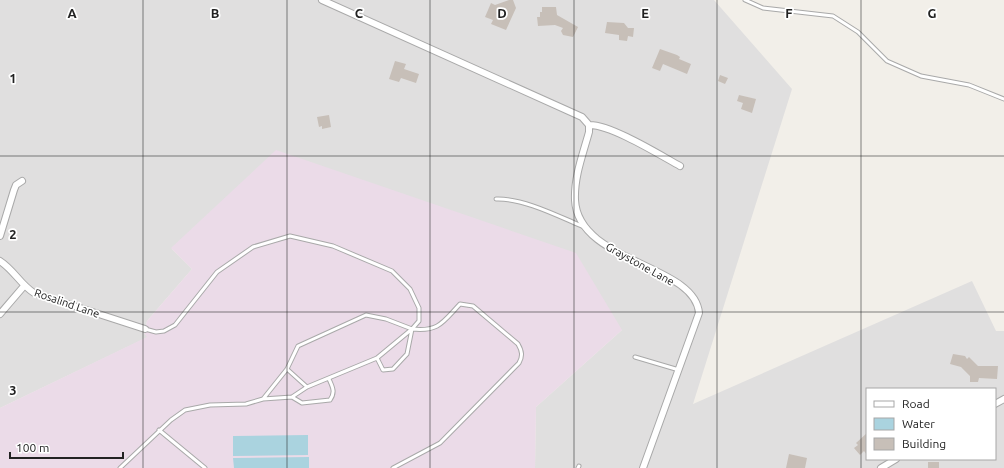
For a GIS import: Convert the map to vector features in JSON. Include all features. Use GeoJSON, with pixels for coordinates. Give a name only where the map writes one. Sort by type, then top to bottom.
{"type":"FeatureCollection","features":[{"type":"Feature","properties":{"kind":"street"},"geometry":{"type":"LineString","coordinates":[[322,0],[582,117],[589,125],[597,125],[611,130],[680,166]]}},
{"type":"Feature","properties":{"kind":"street","name":"Graystone Lane"},"geometry":{"type":"LineString","coordinates":[[589,125],[589,132],[576,182],[575,192],[576,210],[584,227],[604,245],[661,274],[688,292],[696,300],[699,313],[643,468]]}},
{"type":"Feature","properties":{"kind":"street"},"geometry":{"type":"LineString","coordinates":[[0,236],[16,185],[22,181]]}},
{"type":"Feature","properties":{"kind":"street","name":"Rosalind Lane"},"geometry":{"type":"LineString","coordinates":[[0,261],[16,274],[24,286],[34,293],[145,329]]}},
{"type":"Feature","properties":{"kind":"street"},"geometry":{"type":"LineString","coordinates":[[0,314],[24,286]]}},
{"type":"Feature","properties":{"kind":"street"},"geometry":{"type":"LineString","coordinates":[[881,468],[894,460]]}},
{"type":"Feature","properties":{"kind":"lane"},"geometry":{"type":"LineString","coordinates":[[744,0],[763,8],[833,16],[858,32],[887,62],[921,76],[969,85],[1004,99]]}},
{"type":"Feature","properties":{"kind":"lane"},"geometry":{"type":"LineString","coordinates":[[496,199],[510,199],[524,203],[584,227]]}},
{"type":"Feature","properties":{"kind":"lane"},"geometry":{"type":"LineString","coordinates":[[120,468],[170,420],[186,410],[210,405],[246,404],[263,399],[292,397],[307,387],[377,358],[412,329],[419,321],[419,308],[410,289],[392,271],[333,246],[290,236],[253,247],[217,272],[175,324],[164,331],[156,332],[145,329]]}},
{"type":"Feature","properties":{"kind":"lane"},"geometry":{"type":"LineString","coordinates":[[263,399],[286,369],[298,346],[366,315],[386,319],[412,329],[432,329],[440,326],[460,304],[473,306],[518,344],[521,350],[522,358],[519,363],[440,443],[393,468]]}},
{"type":"Feature","properties":{"kind":"lane"},"geometry":{"type":"LineString","coordinates":[[377,358],[383,370],[393,369],[408,354],[412,329]]}},
{"type":"Feature","properties":{"kind":"lane"},"geometry":{"type":"LineString","coordinates":[[634,357],[679,370]]}},
{"type":"Feature","properties":{"kind":"lane"},"geometry":{"type":"LineString","coordinates":[[286,369],[307,387]]}},
{"type":"Feature","properties":{"kind":"lane"},"geometry":{"type":"LineString","coordinates":[[292,397],[302,403],[330,400],[334,395],[334,389],[329,379]]}},
{"type":"Feature","properties":{"kind":"lane"},"geometry":{"type":"LineString","coordinates":[[159,430],[205,468]]}},
{"type":"Feature","properties":{"kind":"shaded area"},"geometry":{"type":"Polygon","coordinates":[[[0,0],[714,0],[792,89],[693,404],[972,281],[996,331],[1004,331],[1004,468],[535,468],[536,407],[622,330],[172,249],[192,269],[147,321],[144,333],[148,337],[0,408],[0,0]]]}},
{"type":"Feature","properties":{"kind":"shaded area"},"geometry":{"type":"Polygon","coordinates":[[[276,150],[576,253],[622,330],[536,407],[535,468],[0,468],[0,408],[147,337],[144,333],[147,321],[192,269],[171,248],[276,150]]]}},
{"type":"Feature","properties":{"kind":"water"},"geometry":{"type":"Polygon","coordinates":[[[308,435],[308,455],[233,456],[233,436],[308,435]]]}},
{"type":"Feature","properties":{"kind":"water"},"geometry":{"type":"Polygon","coordinates":[[[309,457],[309,468],[234,468],[233,458],[309,457]]]}},
{"type":"Feature","properties":{"kind":"building"},"geometry":{"type":"Polygon","coordinates":[[[513,0],[516,8],[506,30],[491,24],[493,20],[485,17],[491,3],[495,5],[513,0]]]}},
{"type":"Feature","properties":{"kind":"building"},"geometry":{"type":"Polygon","coordinates":[[[542,7],[556,7],[557,15],[578,27],[573,37],[563,35],[561,31],[563,28],[555,25],[538,26],[537,17],[540,17],[542,7]]]}},
{"type":"Feature","properties":{"kind":"building"},"geometry":{"type":"Polygon","coordinates":[[[607,22],[624,23],[628,28],[634,28],[633,37],[628,36],[627,41],[619,40],[619,35],[605,33],[607,22]]]}},
{"type":"Feature","properties":{"kind":"building"},"geometry":{"type":"Polygon","coordinates":[[[660,49],[677,55],[680,57],[679,59],[691,64],[687,74],[663,64],[660,71],[652,68],[660,49]]]}},
{"type":"Feature","properties":{"kind":"building"},"geometry":{"type":"Polygon","coordinates":[[[395,61],[406,64],[404,69],[419,74],[416,83],[401,78],[399,82],[389,79],[395,61]]]}},
{"type":"Feature","properties":{"kind":"building"},"geometry":{"type":"Polygon","coordinates":[[[720,75],[728,78],[725,84],[718,81],[720,75]]]}},
{"type":"Feature","properties":{"kind":"building"},"geometry":{"type":"Polygon","coordinates":[[[739,95],[756,99],[752,113],[741,109],[743,103],[737,101],[739,95]]]}},
{"type":"Feature","properties":{"kind":"building"},"geometry":{"type":"Polygon","coordinates":[[[329,115],[331,127],[322,129],[322,126],[319,127],[317,117],[329,115]]]}},
{"type":"Feature","properties":{"kind":"building"},"geometry":{"type":"Polygon","coordinates":[[[953,354],[965,356],[967,359],[969,357],[978,366],[998,366],[997,379],[979,378],[978,382],[970,382],[970,376],[961,367],[950,364],[953,354]]]}},
{"type":"Feature","properties":{"kind":"building"},"geometry":{"type":"Polygon","coordinates":[[[866,434],[866,454],[864,451],[860,455],[854,448],[858,445],[856,443],[866,434]]]}},
{"type":"Feature","properties":{"kind":"building"},"geometry":{"type":"Polygon","coordinates":[[[789,454],[807,458],[805,468],[786,468],[789,454]]]}},
{"type":"Feature","properties":{"kind":"building"},"geometry":{"type":"Polygon","coordinates":[[[928,462],[939,462],[939,468],[928,468],[928,462]]]}}]}
